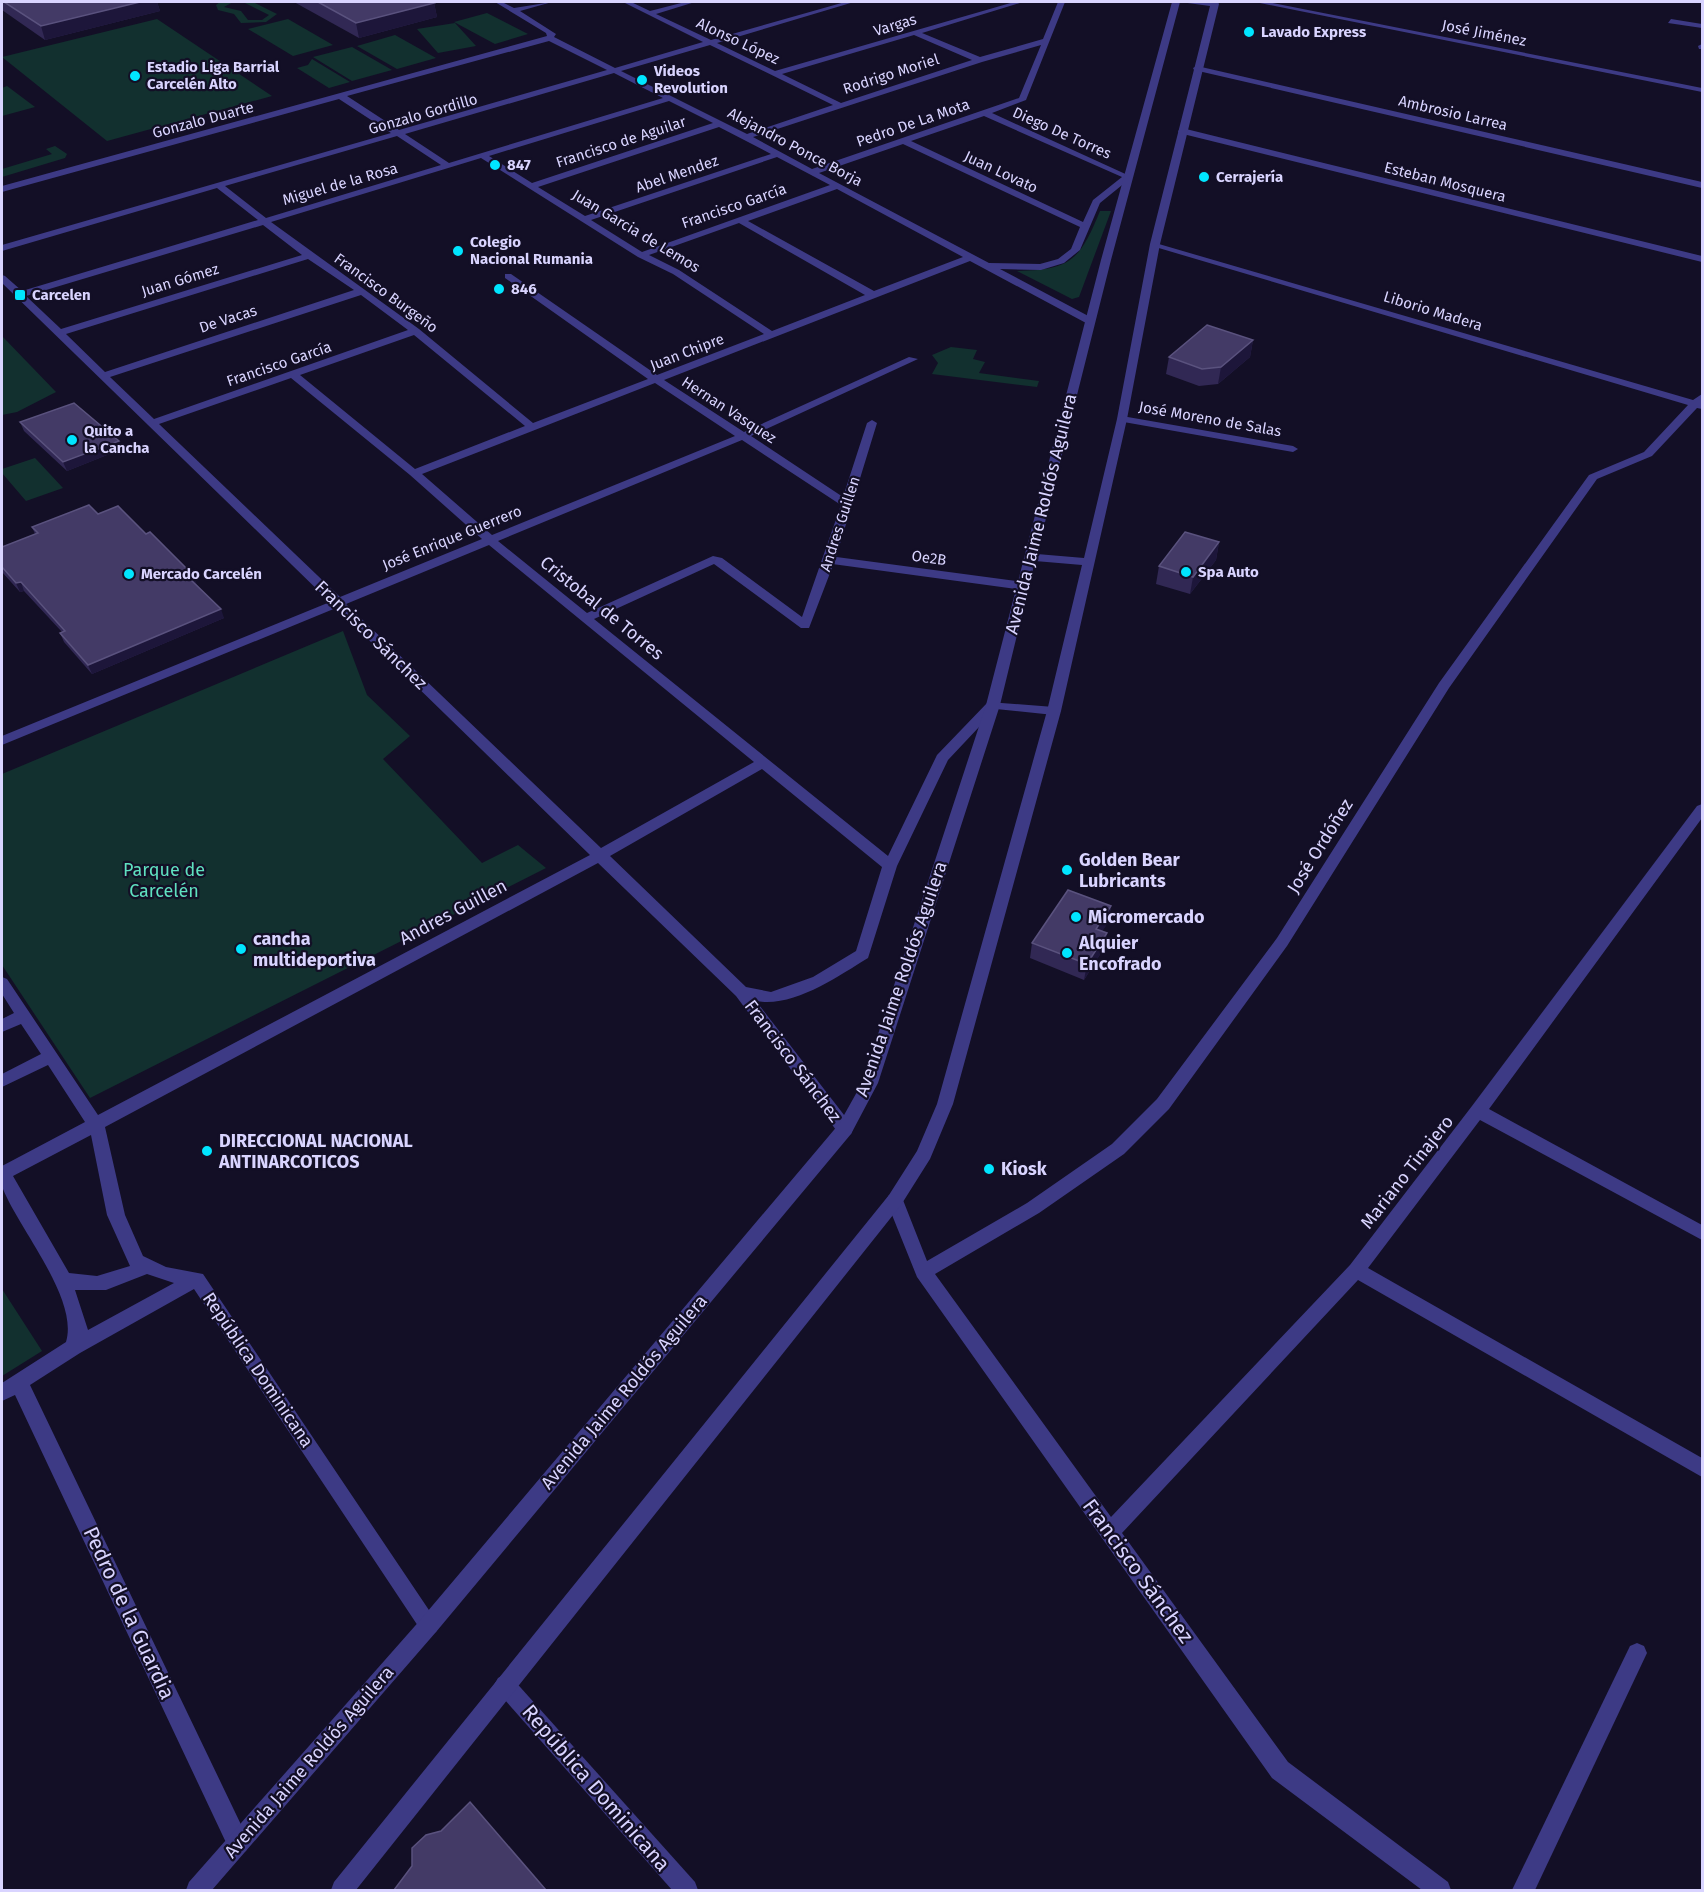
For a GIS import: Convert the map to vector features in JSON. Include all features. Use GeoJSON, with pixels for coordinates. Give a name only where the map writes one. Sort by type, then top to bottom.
{"type":"FeatureCollection","features":[{"type":"Feature","properties":{"kind":"street","name":"Alejandro Ponce Borja"},"geometry":{"type":"LineString","coordinates":[[498,2],[516,10],[549,31],[552,34],[550,38],[746,137],[1090,321]]}},
{"type":"Feature","properties":{"kind":"street"},"geometry":{"type":"LineString","coordinates":[[516,10],[549,2]]}},
{"type":"Feature","properties":{"kind":"street","name":"Alonso López"},"geometry":{"type":"LineString","coordinates":[[626,2],[777,73],[838,105]]}},
{"type":"Feature","properties":{"kind":"street"},"geometry":{"type":"LineString","coordinates":[[650,13],[692,2]]}},
{"type":"Feature","properties":{"kind":"street","name":"Gonzalo Gordillo"},"geometry":{"type":"LineString","coordinates":[[2,248],[399,135],[851,2]]}},
{"type":"Feature","properties":{"kind":"street","name":"Vargas"},"geometry":{"type":"LineString","coordinates":[[777,73],[1020,2]]}},
{"type":"Feature","properties":{"kind":"street"},"geometry":{"type":"LineString","coordinates":[[1046,41],[1062,2]]}},
{"type":"Feature","properties":{"kind":"street","name":"Avenida Jaime Roldós Aguilera"},"geometry":{"type":"LineString","coordinates":[[197,1890],[429,1625],[845,1129],[870,1083],[993,705],[1090,321],[1176,2]]}},
{"type":"Feature","properties":{"kind":"street"},"geometry":{"type":"LineString","coordinates":[[342,1890],[895,1200],[924,1154],[945,1104],[1054,711],[1122,419],[1155,244],[1215,3],[1183,2]]}},
{"type":"Feature","properties":{"kind":"street","name":"José Jiménez"},"geometry":{"type":"LineString","coordinates":[[1259,2],[1702,90]]}},
{"type":"Feature","properties":{"kind":"street"},"geometry":{"type":"LineString","coordinates":[[1671,21],[1702,26]]}},
{"type":"Feature","properties":{"kind":"street"},"geometry":{"type":"LineString","coordinates":[[915,33],[980,60]]}},
{"type":"Feature","properties":{"kind":"street","name":"Gonzalo Duarte"},"geometry":{"type":"LineString","coordinates":[[2,189],[550,38]]}},
{"type":"Feature","properties":{"kind":"street","name":"Rodrigo Moriel"},"geometry":{"type":"LineString","coordinates":[[746,137],[838,105],[1046,41]]}},
{"type":"Feature","properties":{"kind":"street","name":"Pedro De La Mota"},"geometry":{"type":"LineString","coordinates":[[812,172],[1022,100],[1046,41]]}},
{"type":"Feature","properties":{"kind":"street","name":"Ambrosio Larrea"},"geometry":{"type":"LineString","coordinates":[[1197,68],[1702,185]]}},
{"type":"Feature","properties":{"kind":"street"},"geometry":{"type":"LineString","coordinates":[[341,96],[448,166]]}},
{"type":"Feature","properties":{"kind":"street","name":"Miguel de la Rosa"},"geometry":{"type":"LineString","coordinates":[[20,295],[669,99]]}},
{"type":"Feature","properties":{"kind":"street","name":"Diego De Torres"},"geometry":{"type":"LineString","coordinates":[[985,113],[1128,177]]}},
{"type":"Feature","properties":{"kind":"street","name":"Francisco de Aguilar"},"geometry":{"type":"LineString","coordinates":[[531,186],[719,124]]}},
{"type":"Feature","properties":{"kind":"street","name":"Esteban Mosquera"},"geometry":{"type":"LineString","coordinates":[[1182,131],[1702,259]]}},
{"type":"Feature","properties":{"kind":"street","name":"Juan Lovato"},"geometry":{"type":"LineString","coordinates":[[904,141],[1087,227]]}},
{"type":"Feature","properties":{"kind":"street","name":"Abel Mendez"},"geometry":{"type":"LineString","coordinates":[[585,219],[778,154]]}},
{"type":"Feature","properties":{"kind":"street","name":"Juan Garcia de Lemos"},"geometry":{"type":"LineString","coordinates":[[483,156],[641,255],[676,272],[772,335]]}},
{"type":"Feature","properties":{"kind":"street","name":"Alejandro Ponce Borja"},"geometry":{"type":"LineString","coordinates":[[987,266],[1041,267],[1061,261],[1076,250],[1096,202],[1128,177]]}},
{"type":"Feature","properties":{"kind":"street","name":"Francisco Burgeño"},"geometry":{"type":"LineString","coordinates":[[218,185],[309,256],[362,291],[415,331],[533,428]]}},
{"type":"Feature","properties":{"kind":"street","name":"Francisco García"},"geometry":{"type":"LineString","coordinates":[[641,255],[837,186]]}},
{"type":"Feature","properties":{"kind":"street"},"geometry":{"type":"LineString","coordinates":[[740,220],[873,295]]}},
{"type":"Feature","properties":{"kind":"street","name":"Liborio Madera"},"geometry":{"type":"LineString","coordinates":[[1155,244],[1701,402]]}},
{"type":"Feature","properties":{"kind":"street","name":"Juan Gómez"},"geometry":{"type":"LineString","coordinates":[[59,333],[309,256]]}},
{"type":"Feature","properties":{"kind":"street","name":"Juan Chipre"},"geometry":{"type":"LineString","coordinates":[[414,473],[969,258]]}},
{"type":"Feature","properties":{"kind":"street","name":"Hernan Vasquez"},"geometry":{"type":"LineString","coordinates":[[508,276],[657,380],[847,504]]}},
{"type":"Feature","properties":{"kind":"street","name":"Francisco Sánchez"},"geometry":{"type":"LineString","coordinates":[[2,278],[741,992],[845,1129]]}},
{"type":"Feature","properties":{"kind":"street","name":"De Vacas"},"geometry":{"type":"LineString","coordinates":[[103,375],[362,291]]}},
{"type":"Feature","properties":{"kind":"street","name":"Francisco García"},"geometry":{"type":"LineString","coordinates":[[152,423],[415,331]]}},
{"type":"Feature","properties":{"kind":"street","name":"José Enrique Guerrero"},"geometry":{"type":"LineString","coordinates":[[2,741],[743,436],[913,359]]}},
{"type":"Feature","properties":{"kind":"street","name":"Cristobal de Torres"},"geometry":{"type":"LineString","coordinates":[[294,375],[414,473],[490,540],[890,866]]}},
{"type":"Feature","properties":{"kind":"street","name":"José Ordóñez"},"geometry":{"type":"LineString","coordinates":[[923,1272],[1033,1208],[1118,1149],[1163,1104],[1282,942],[1444,686],[1593,477],[1648,454],[1701,402]]}},
{"type":"Feature","properties":{"kind":"street","name":"José Moreno de Salas"},"geometry":{"type":"LineString","coordinates":[[1122,419],[1293,449]]}},
{"type":"Feature","properties":{"kind":"street","name":"Andres Guillen"},"geometry":{"type":"LineString","coordinates":[[586,618],[713,560],[718,561],[805,625],[829,560],[872,423]]}},
{"type":"Feature","properties":{"kind":"street"},"geometry":{"type":"LineString","coordinates":[[1030,556],[1088,562]]}},
{"type":"Feature","properties":{"kind":"street","name":"Oe2B"},"geometry":{"type":"LineString","coordinates":[[829,560],[1024,586]]}},
{"type":"Feature","properties":{"kind":"street"},"geometry":{"type":"LineString","coordinates":[[993,705],[1054,711]]}},
{"type":"Feature","properties":{"kind":"street","name":"Francisco Sánchez"},"geometry":{"type":"LineString","coordinates":[[741,992],[772,998],[818,981],[863,954],[890,866],[942,758],[993,705]]}},
{"type":"Feature","properties":{"kind":"street","name":"Andres Guillen"},"geometry":{"type":"LineString","coordinates":[[2,1173],[96,1126],[599,856],[762,763]]}},
{"type":"Feature","properties":{"kind":"street","name":"Mariano Tinajero"},"geometry":{"type":"LineString","coordinates":[[1110,1532],[1356,1270],[1478,1112],[1702,808]]}},
{"type":"Feature","properties":{"kind":"street"},"geometry":{"type":"LineString","coordinates":[[2,983],[96,1126],[116,1215],[136,1261],[147,1266]]}},
{"type":"Feature","properties":{"kind":"street"},"geometry":{"type":"LineString","coordinates":[[2,1026],[22,1016]]}},
{"type":"Feature","properties":{"kind":"street"},"geometry":{"type":"LineString","coordinates":[[2,1081],[50,1057]]}},
{"type":"Feature","properties":{"kind":"street"},"geometry":{"type":"LineString","coordinates":[[1478,1112],[1702,1233]]}},
{"type":"Feature","properties":{"kind":"street"},"geometry":{"type":"LineString","coordinates":[[2,1173],[63,1279],[79,1330],[74,1347]]}},
{"type":"Feature","properties":{"kind":"street","name":"Francisco Sánchez"},"geometry":{"type":"LineString","coordinates":[[895,1200],[923,1272],[1280,1770],[1440,1890]]}},
{"type":"Feature","properties":{"kind":"street"},"geometry":{"type":"LineString","coordinates":[[63,1279],[89,1286],[114,1281],[147,1266]]}},
{"type":"Feature","properties":{"kind":"street","name":"República Dominicana"},"geometry":{"type":"LineString","coordinates":[[147,1266],[164,1274],[197,1279],[429,1625]]}},
{"type":"Feature","properties":{"kind":"street"},"geometry":{"type":"LineString","coordinates":[[1356,1270],[1702,1468]]}},
{"type":"Feature","properties":{"kind":"street"},"geometry":{"type":"LineString","coordinates":[[2,1393],[74,1347],[197,1279]]}},
{"type":"Feature","properties":{"kind":"street","name":"Pedro de la Guardia"},"geometry":{"type":"LineString","coordinates":[[20,1383],[238,1843]]}},
{"type":"Feature","properties":{"kind":"street"},"geometry":{"type":"LineString","coordinates":[[1523,1890],[1637,1653]]}},
{"type":"Feature","properties":{"kind":"street","name":"República Dominicana"},"geometry":{"type":"LineString","coordinates":[[505,1685],[687,1890]]}},
{"type":"Feature","properties":{"kind":"green space"},"geometry":{"type":"Polygon","coordinates":[[[220,2],[233,2],[224,7],[241,11],[248,20],[262,20],[269,15],[243,2],[253,2],[277,14],[266,22],[241,23],[234,14],[218,10],[216,5],[220,2]]]}},
{"type":"Feature","properties":{"kind":"green space"},"geometry":{"type":"Polygon","coordinates":[[[487,13],[528,34],[495,44],[454,22],[487,13]]]}},
{"type":"Feature","properties":{"kind":"green space","name":"Estadio Liga Barrial Carcelén Alto"},"geometry":{"type":"Polygon","coordinates":[[[157,19],[272,96],[107,141],[2,57],[157,19]]]}},
{"type":"Feature","properties":{"kind":"green space"},"geometry":{"type":"Polygon","coordinates":[[[288,19],[333,45],[293,56],[248,29],[288,19]]]}},
{"type":"Feature","properties":{"kind":"green space"},"geometry":{"type":"Polygon","coordinates":[[[455,23],[476,46],[438,53],[417,29],[455,23]]]}},
{"type":"Feature","properties":{"kind":"green space"},"geometry":{"type":"Polygon","coordinates":[[[395,35],[436,58],[397,69],[357,46],[395,35]]]}},
{"type":"Feature","properties":{"kind":"green space"},"geometry":{"type":"Polygon","coordinates":[[[352,47],[392,70],[352,81],[313,57],[352,47]]]}},
{"type":"Feature","properties":{"kind":"green space"},"geometry":{"type":"Polygon","coordinates":[[[312,59],[350,82],[329,88],[297,68],[308,65],[312,59]]]}},
{"type":"Feature","properties":{"kind":"green space"},"geometry":{"type":"Polygon","coordinates":[[[7,86],[35,107],[2,116],[2,88],[7,86]]]}},
{"type":"Feature","properties":{"kind":"green space"},"geometry":{"type":"Polygon","coordinates":[[[55,146],[67,154],[65,158],[2,177],[2,169],[52,154],[46,149],[55,146]]]}},
{"type":"Feature","properties":{"kind":"green space"},"geometry":{"type":"Polygon","coordinates":[[[1100,211],[1111,211],[1079,297],[1072,299],[1017,271],[1050,268],[1071,259],[1086,241],[1100,211]]]}},
{"type":"Feature","properties":{"kind":"green space"},"geometry":{"type":"Polygon","coordinates":[[[2,336],[56,392],[17,412],[2,415],[2,336]]]}},
{"type":"Feature","properties":{"kind":"green space"},"geometry":{"type":"Polygon","coordinates":[[[951,347],[977,350],[973,359],[985,362],[979,373],[1039,381],[1037,387],[932,374],[938,363],[932,355],[951,347]]]}},
{"type":"Feature","properties":{"kind":"green space"},"geometry":{"type":"Polygon","coordinates":[[[35,458],[63,488],[26,501],[2,473],[2,469],[35,458]]]}},
{"type":"Feature","properties":{"kind":"green space","name":"Parque de Carcelén"},"geometry":{"type":"Polygon","coordinates":[[[343,631],[367,695],[410,736],[383,759],[482,863],[518,845],[546,868],[90,1098],[2,965],[2,774],[343,631]]]}},
{"type":"Feature","properties":{"kind":"green space"},"geometry":{"type":"Polygon","coordinates":[[[2,1289],[42,1351],[2,1376],[2,1289]]]}},
{"type":"Feature","properties":{"kind":"building"},"geometry":{"type":"Polygon","coordinates":[[[4,2],[140,2],[41,26],[4,2]]]}},
{"type":"Feature","properties":{"kind":"building"},"geometry":{"type":"Polygon","coordinates":[[[318,2],[432,2],[434,3],[356,23],[318,2]]]}},
{"type":"Feature","properties":{"kind":"building"},"geometry":{"type":"Polygon","coordinates":[[[1207,325],[1253,340],[1221,367],[1202,369],[1169,357],[1207,325]]]}},
{"type":"Feature","properties":{"kind":"building","name":"Quito a la Cancha"},"geometry":{"type":"Polygon","coordinates":[[[74,403],[119,441],[63,462],[20,422],[74,403]]]}},
{"type":"Feature","properties":{"kind":"building","name":"Mercado Carcelén"},"geometry":{"type":"Polygon","coordinates":[[[89,505],[98,514],[118,506],[146,534],[150,532],[194,576],[189,578],[221,609],[88,665],[60,633],[65,631],[21,582],[16,583],[2,567],[2,547],[38,533],[32,527],[89,505]]]}},
{"type":"Feature","properties":{"kind":"building"},"geometry":{"type":"Polygon","coordinates":[[[1185,532],[1219,542],[1193,577],[1159,566],[1185,532]]]}},
{"type":"Feature","properties":{"kind":"building"},"geometry":{"type":"Polygon","coordinates":[[[1068,890],[1111,906],[1096,929],[1107,933],[1087,964],[1032,943],[1068,890]]]}},
{"type":"Feature","properties":{"kind":"building"},"geometry":{"type":"Polygon","coordinates":[[[470,1802],[546,1890],[394,1890],[412,1866],[412,1848],[426,1835],[441,1831],[470,1802]]]}},
{"type":"Feature","properties":{"kind":"place","name":"Lavado Express"},"geometry":{"type":"Point","coordinates":[1249,32]}},
{"type":"Feature","properties":{"kind":"place","name":"Estadio Liga Barrial Carcelén Alto"},"geometry":{"type":"Point","coordinates":[135,76]}},
{"type":"Feature","properties":{"kind":"place","name":"Videos Revolution"},"geometry":{"type":"Point","coordinates":[642,80]}},
{"type":"Feature","properties":{"kind":"place","name":"847"},"geometry":{"type":"Point","coordinates":[495,165]}},
{"type":"Feature","properties":{"kind":"place","name":"Cerrajería"},"geometry":{"type":"Point","coordinates":[1204,177]}},
{"type":"Feature","properties":{"kind":"place","name":"Colegio Nacional Rumania"},"geometry":{"type":"Point","coordinates":[458,251]}},
{"type":"Feature","properties":{"kind":"place","name":"846"},"geometry":{"type":"Point","coordinates":[499,289]}},
{"type":"Feature","properties":{"kind":"place","name":"Carcelen"},"geometry":{"type":"Point","coordinates":[20,295]}},
{"type":"Feature","properties":{"kind":"place","name":"Quito a la Cancha"},"geometry":{"type":"Point","coordinates":[72,440]}},
{"type":"Feature","properties":{"kind":"place","name":"Spa Auto"},"geometry":{"type":"Point","coordinates":[1186,572]}},
{"type":"Feature","properties":{"kind":"place","name":"Mercado Carcelén"},"geometry":{"type":"Point","coordinates":[129,574]}},
{"type":"Feature","properties":{"kind":"place","name":"Golden Bear Lubricants"},"geometry":{"type":"Point","coordinates":[1067,870]}},
{"type":"Feature","properties":{"kind":"place","name":"Micromercado"},"geometry":{"type":"Point","coordinates":[1076,917]}},
{"type":"Feature","properties":{"kind":"place","name":"cancha multideportiva"},"geometry":{"type":"Point","coordinates":[241,949]}},
{"type":"Feature","properties":{"kind":"place","name":"Alquier Encofrado"},"geometry":{"type":"Point","coordinates":[1067,953]}},
{"type":"Feature","properties":{"kind":"place","name":"DIRECCIONAL NACIONAL ANTINARCOTICOS"},"geometry":{"type":"Point","coordinates":[207,1151]}},
{"type":"Feature","properties":{"kind":"place","name":"Kiosk"},"geometry":{"type":"Point","coordinates":[989,1169]}}]}
